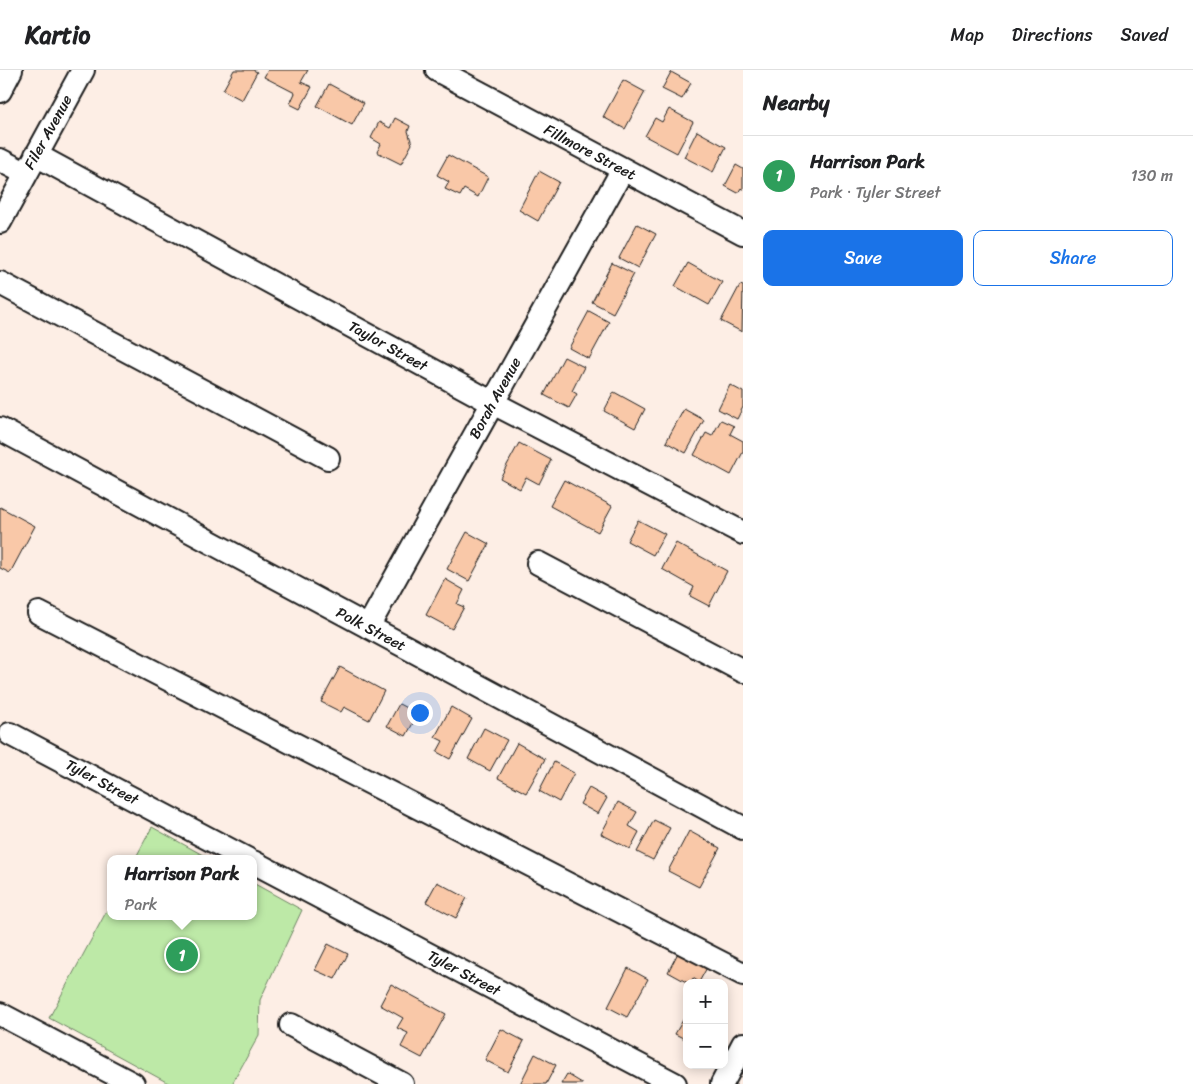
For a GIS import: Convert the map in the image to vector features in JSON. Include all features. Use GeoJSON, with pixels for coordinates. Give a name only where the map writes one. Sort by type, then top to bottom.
{"type":"FeatureCollection","features":[{"type":"Feature","properties":{"kind":"street","name":"Filer Avenue"},"geometry":{"type":"LineString","coordinates":[[0,222],[83,70]]}},
{"type":"Feature","properties":{"kind":"street","name":"Fillmore Street"},"geometry":{"type":"LineString","coordinates":[[437,70],[743,233]]}},
{"type":"Feature","properties":{"kind":"street","name":"Taylor Street"},"geometry":{"type":"LineString","coordinates":[[0,160],[31,164],[743,533]]}},
{"type":"Feature","properties":{"kind":"street","name":"Borah Avenue"},"geometry":{"type":"LineString","coordinates":[[368,627],[623,169]]}},
{"type":"Feature","properties":{"kind":"street"},"geometry":{"type":"LineString","coordinates":[[0,283],[328,458]]}},
{"type":"Feature","properties":{"kind":"street","name":"Polk Street"},"geometry":{"type":"LineString","coordinates":[[0,429],[743,828]]}},
{"type":"Feature","properties":{"kind":"street"},"geometry":{"type":"LineString","coordinates":[[538,563],[743,672]]}},
{"type":"Feature","properties":{"kind":"street"},"geometry":{"type":"LineString","coordinates":[[39,613],[743,974]]}},
{"type":"Feature","properties":{"kind":"street","name":"Tyler Street"},"geometry":{"type":"LineString","coordinates":[[10,734],[239,855]]}},
{"type":"Feature","properties":{"kind":"street","name":"Tyler Street"},"geometry":{"type":"LineString","coordinates":[[257,864],[675,1084]]}},
{"type":"Feature","properties":{"kind":"street"},"geometry":{"type":"LineString","coordinates":[[0,1014],[127,1083]]}},
{"type":"Feature","properties":{"kind":"street"},"geometry":{"type":"LineString","coordinates":[[291,1025],[402,1084]]}},
{"type":"Feature","properties":{"kind":"street"},"geometry":{"type":"LineString","coordinates":[[722,1084],[743,1044]]}},
{"type":"Feature","properties":{"kind":"green space"},"geometry":{"type":"Polygon","coordinates":[[[152,827],[203,855],[137,855],[152,827]]]}},
{"type":"Feature","properties":{"kind":"green space"},"geometry":{"type":"Polygon","coordinates":[[[257,885],[302,910],[260,1000],[259,1035],[232,1084],[170,1084],[49,1018],[107,910],[107,920],[257,920],[257,885]]]}},
{"type":"Feature","properties":{"kind":"building"},"geometry":{"type":"Polygon","coordinates":[[[234,70],[253,70],[257,72],[242,100],[223,90],[234,70]]]}},
{"type":"Feature","properties":{"kind":"building"},"geometry":{"type":"Polygon","coordinates":[[[268,70],[308,70],[301,82],[312,87],[300,109],[290,104],[295,93],[264,77],[268,70]]]}},
{"type":"Feature","properties":{"kind":"building"},"geometry":{"type":"Polygon","coordinates":[[[671,72],[691,83],[682,99],[662,89],[671,72]]]}},
{"type":"Feature","properties":{"kind":"building"},"geometry":{"type":"Polygon","coordinates":[[[623,80],[645,92],[625,129],[603,117],[623,80]]]}},
{"type":"Feature","properties":{"kind":"building"},"geometry":{"type":"Polygon","coordinates":[[[329,84],[364,103],[352,125],[317,106],[329,84]]]}},
{"type":"Feature","properties":{"kind":"building"},"geometry":{"type":"Polygon","coordinates":[[[669,109],[693,122],[677,153],[645,136],[655,118],[662,122],[669,109]]]}},
{"type":"Feature","properties":{"kind":"building"},"geometry":{"type":"Polygon","coordinates":[[[395,118],[410,126],[408,131],[412,144],[401,164],[377,152],[381,144],[371,138],[379,122],[390,128],[395,118]]]}},
{"type":"Feature","properties":{"kind":"building"},"geometry":{"type":"Polygon","coordinates":[[[697,131],[726,147],[713,172],[684,157],[697,131]]]}},
{"type":"Feature","properties":{"kind":"building"},"geometry":{"type":"Polygon","coordinates":[[[448,155],[488,177],[478,197],[464,189],[460,196],[445,189],[449,182],[437,175],[448,155]]]}},
{"type":"Feature","properties":{"kind":"building"},"geometry":{"type":"Polygon","coordinates":[[[736,165],[743,169],[743,190],[741,188],[738,193],[725,186],[736,165]]]}},
{"type":"Feature","properties":{"kind":"building"},"geometry":{"type":"Polygon","coordinates":[[[539,171],[559,182],[538,221],[519,210],[539,171]]]}},
{"type":"Feature","properties":{"kind":"building"},"geometry":{"type":"Polygon","coordinates":[[[637,224],[656,234],[638,268],[619,258],[637,224]]]}},
{"type":"Feature","properties":{"kind":"building"},"geometry":{"type":"Polygon","coordinates":[[[612,263],[634,274],[613,313],[592,302],[612,263]]]}},
{"type":"Feature","properties":{"kind":"building"},"geometry":{"type":"Polygon","coordinates":[[[688,263],[722,282],[709,305],[675,286],[688,263]]]}},
{"type":"Feature","properties":{"kind":"building"},"geometry":{"type":"Polygon","coordinates":[[[740,285],[743,286],[742,332],[721,321],[740,285]]]}},
{"type":"Feature","properties":{"kind":"building"},"geometry":{"type":"Polygon","coordinates":[[[589,311],[609,322],[589,359],[569,348],[589,311]]]}},
{"type":"Feature","properties":{"kind":"building"},"geometry":{"type":"Polygon","coordinates":[[[564,357],[584,367],[572,391],[577,394],[569,408],[544,395],[564,357]]]}},
{"type":"Feature","properties":{"kind":"building"},"geometry":{"type":"Polygon","coordinates":[[[730,385],[743,392],[743,407],[737,419],[718,409],[730,385]]]}},
{"type":"Feature","properties":{"kind":"building"},"geometry":{"type":"Polygon","coordinates":[[[614,392],[645,409],[635,428],[604,411],[614,392]]]}},
{"type":"Feature","properties":{"kind":"building"},"geometry":{"type":"Polygon","coordinates":[[[684,409],[704,420],[686,453],[666,442],[684,409]]]}},
{"type":"Feature","properties":{"kind":"building"},"geometry":{"type":"Polygon","coordinates":[[[721,420],[734,426],[730,434],[743,441],[743,452],[731,475],[694,455],[706,433],[712,436],[721,420]]]}},
{"type":"Feature","properties":{"kind":"building"},"geometry":{"type":"Polygon","coordinates":[[[519,443],[551,460],[539,484],[526,477],[520,489],[500,478],[519,443]]]}},
{"type":"Feature","properties":{"kind":"building"},"geometry":{"type":"Polygon","coordinates":[[[564,480],[612,506],[598,532],[550,506],[564,480]]]}},
{"type":"Feature","properties":{"kind":"building"},"geometry":{"type":"Polygon","coordinates":[[[0,507],[35,526],[10,573],[0,568],[0,507]]]}},
{"type":"Feature","properties":{"kind":"building"},"geometry":{"type":"Polygon","coordinates":[[[638,520],[665,534],[653,555],[627,541],[638,520]]]}},
{"type":"Feature","properties":{"kind":"building"},"geometry":{"type":"Polygon","coordinates":[[[467,532],[489,544],[469,581],[447,569],[467,532]]]}},
{"type":"Feature","properties":{"kind":"building"},"geometry":{"type":"Polygon","coordinates":[[[676,543],[727,571],[709,606],[690,596],[694,587],[662,569],[676,543]]]}},
{"type":"Feature","properties":{"kind":"building"},"geometry":{"type":"Polygon","coordinates":[[[445,579],[464,590],[457,604],[464,607],[452,629],[426,615],[445,579]]]}},
{"type":"Feature","properties":{"kind":"building"},"geometry":{"type":"Polygon","coordinates":[[[340,667],[384,691],[369,720],[344,707],[341,712],[321,702],[340,667]]]}},
{"type":"Feature","properties":{"kind":"building"},"geometry":{"type":"Polygon","coordinates":[[[399,704],[418,714],[406,736],[387,726],[399,704]]]}},
{"type":"Feature","properties":{"kind":"building"},"geometry":{"type":"Polygon","coordinates":[[[451,707],[472,719],[450,759],[437,752],[443,741],[435,737],[451,707]]]}},
{"type":"Feature","properties":{"kind":"building"},"geometry":{"type":"Polygon","coordinates":[[[484,728],[507,740],[490,771],[468,759],[484,728]]]}},
{"type":"Feature","properties":{"kind":"building"},"geometry":{"type":"Polygon","coordinates":[[[517,743],[545,759],[526,793],[498,778],[517,743]]]}},
{"type":"Feature","properties":{"kind":"building"},"geometry":{"type":"Polygon","coordinates":[[[554,762],[574,773],[559,802],[539,791],[554,762]]]}},
{"type":"Feature","properties":{"kind":"building"},"geometry":{"type":"Polygon","coordinates":[[[589,788],[607,798],[598,814],[580,804],[589,788]]]}},
{"type":"Feature","properties":{"kind":"building"},"geometry":{"type":"Polygon","coordinates":[[[618,802],[637,812],[629,826],[639,832],[630,849],[601,834],[618,802]]]}},
{"type":"Feature","properties":{"kind":"building"},"geometry":{"type":"Polygon","coordinates":[[[654,820],[670,828],[653,860],[637,852],[654,820]]]}},
{"type":"Feature","properties":{"kind":"building"},"geometry":{"type":"Polygon","coordinates":[[[689,831],[720,848],[699,887],[668,871],[689,831]]]}},
{"type":"Feature","properties":{"kind":"building"},"geometry":{"type":"Polygon","coordinates":[[[437,882],[467,898],[456,918],[426,902],[437,882]]]}},
{"type":"Feature","properties":{"kind":"building"},"geometry":{"type":"Polygon","coordinates":[[[328,944],[348,954],[335,979],[315,970],[328,944]]]}},
{"type":"Feature","properties":{"kind":"building"},"geometry":{"type":"Polygon","coordinates":[[[680,949],[709,964],[701,979],[693,978],[683,980],[668,972],[680,949]]]}},
{"type":"Feature","properties":{"kind":"building"},"geometry":{"type":"Polygon","coordinates":[[[628,968],[648,979],[627,1017],[608,1007],[628,968]]]}},
{"type":"Feature","properties":{"kind":"building"},"geometry":{"type":"Polygon","coordinates":[[[391,984],[446,1014],[422,1058],[401,1047],[408,1033],[397,1028],[403,1018],[380,1005],[391,984]]]}},
{"type":"Feature","properties":{"kind":"building"},"geometry":{"type":"Polygon","coordinates":[[[683,1020],[683,1038],[675,1034],[683,1020]]]}},
{"type":"Feature","properties":{"kind":"building"},"geometry":{"type":"Polygon","coordinates":[[[501,1029],[524,1041],[508,1072],[485,1060],[501,1029]]]}},
{"type":"Feature","properties":{"kind":"building"},"geometry":{"type":"Polygon","coordinates":[[[535,1054],[556,1065],[546,1084],[520,1084],[535,1054]]]}},
{"type":"Feature","properties":{"kind":"building"},"geometry":{"type":"Polygon","coordinates":[[[567,1074],[582,1083],[582,1084],[561,1084],[567,1074]]]}},
{"type":"Feature","properties":{"kind":"place","name":"Harrison Park"},"geometry":{"type":"Point","coordinates":[182,955]}}]}
